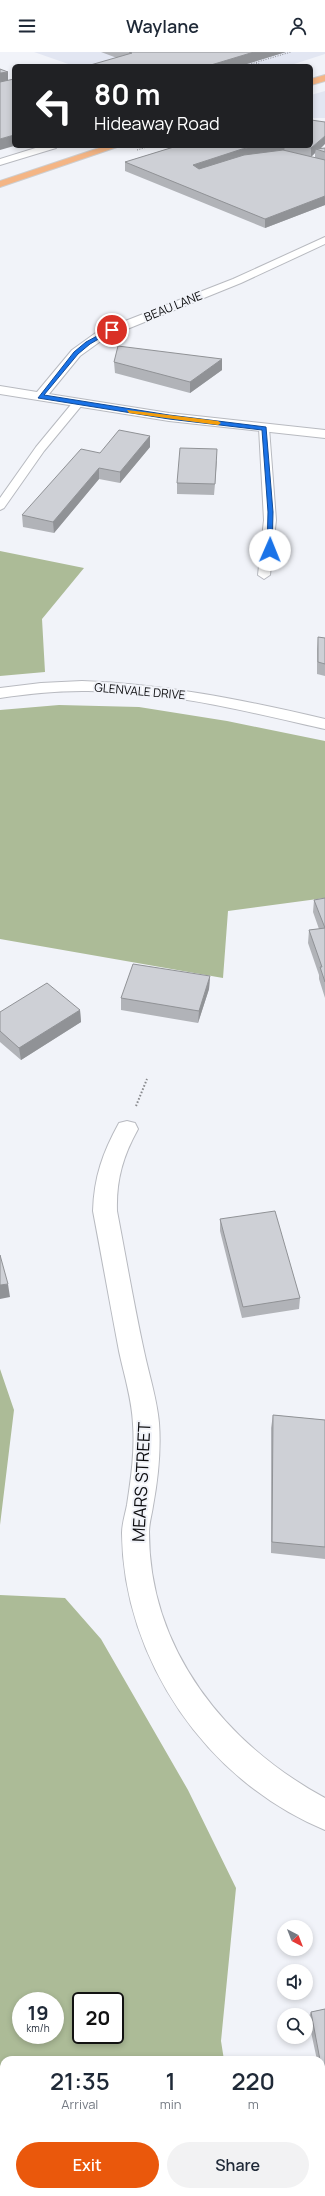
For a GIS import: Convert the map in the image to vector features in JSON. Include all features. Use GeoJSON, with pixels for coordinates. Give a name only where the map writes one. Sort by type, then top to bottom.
{"type":"FeatureCollection","features":[{"type":"Feature","properties":{"kind":"main road"},"geometry":{"type":"LineString","coordinates":[[313,81],[325,78]]}},
{"type":"Feature","properties":{"kind":"main road"},"geometry":{"type":"LineString","coordinates":[[0,184],[109,148]]}},
{"type":"Feature","properties":{"kind":"street"},"geometry":{"type":"LineString","coordinates":[[2,161],[45,148]]}},
{"type":"Feature","properties":{"kind":"street"},"geometry":{"type":"LineString","coordinates":[[2,161],[34,173]]}},
{"type":"Feature","properties":{"kind":"street","name":"BEAU LANE"},"geometry":{"type":"LineString","coordinates":[[40,396],[76,353],[101,335],[237,281],[325,240]]}},
{"type":"Feature","properties":{"kind":"street"},"geometry":{"type":"LineString","coordinates":[[311,247],[325,251]]}},
{"type":"Feature","properties":{"kind":"street"},"geometry":{"type":"LineString","coordinates":[[0,390],[78,403],[264,428],[325,434]]}},
{"type":"Feature","properties":{"kind":"street","name":"GLENVALE DRIVE"},"geometry":{"type":"LineString","coordinates":[[0,694],[39,688],[85,686],[129,687],[175,692],[325,724]]}},
{"type":"Feature","properties":{"kind":"street","name":"MEARS STREET"},"geometry":{"type":"LineString","coordinates":[[127,1129],[112,1157],[104,1188],[105,1211],[146,1422],[144,1472],[136,1536],[140,1589],[156,1642],[181,1690],[219,1739],[263,1779],[300,1803],[325,1815]]}},
{"type":"Feature","properties":{"kind":"lane"},"geometry":{"type":"LineString","coordinates":[[0,506],[40,449],[78,403]]}},
{"type":"Feature","properties":{"kind":"lane"},"geometry":{"type":"LineString","coordinates":[[264,428],[270,512],[270,550],[264,575]]}},
{"type":"Feature","properties":{"kind":"path"},"geometry":{"type":"LineString","coordinates":[[251,64],[291,52]]}},
{"type":"Feature","properties":{"kind":"shaded area"},"geometry":{"type":"Polygon","coordinates":[[[34,52],[325,52],[325,54],[294,64],[68,64],[34,52]]]}},
{"type":"Feature","properties":{"kind":"shaded area"},"geometry":{"type":"Polygon","coordinates":[[[325,91],[325,118],[313,118],[313,94],[325,91]]]}},
{"type":"Feature","properties":{"kind":"green space"},"geometry":{"type":"Polygon","coordinates":[[[0,551],[84,568],[42,619],[45,672],[0,676],[0,551]]]}},
{"type":"Feature","properties":{"kind":"green space"},"geometry":{"type":"Polygon","coordinates":[[[59,705],[139,707],[227,721],[325,741],[325,898],[228,911],[223,978],[0,939],[0,710],[59,705]]]}},
{"type":"Feature","properties":{"kind":"green space"},"geometry":{"type":"Polygon","coordinates":[[[0,1369],[14,1410],[0,1525],[0,1369]]]}},
{"type":"Feature","properties":{"kind":"green space"},"geometry":{"type":"Polygon","coordinates":[[[0,1595],[65,1598],[101,1639],[188,1790],[236,1888],[221,2041],[223,2056],[0,2056],[0,1595]]]}},
{"type":"Feature","properties":{"kind":"building"},"geometry":{"type":"Polygon","coordinates":[[[129,52],[254,52],[214,64],[94,64],[132,53],[129,52]]]}},
{"type":"Feature","properties":{"kind":"building"},"geometry":{"type":"Polygon","coordinates":[[[0,69],[8,72],[0,73],[0,69]]]}},
{"type":"Feature","properties":{"kind":"building"},"geometry":{"type":"Polygon","coordinates":[[[12,79],[12,136],[0,139],[0,82],[12,79]]]}},
{"type":"Feature","properties":{"kind":"building"},"geometry":{"type":"Polygon","coordinates":[[[313,120],[325,122],[325,136],[313,146],[313,120]]]}},
{"type":"Feature","properties":{"kind":"building"},"geometry":{"type":"Polygon","coordinates":[[[170,148],[247,148],[193,165],[199,169],[244,155],[283,150],[325,160],[325,196],[265,219],[125,162],[170,148]]]}},
{"type":"Feature","properties":{"kind":"building"},"geometry":{"type":"Polygon","coordinates":[[[325,148],[325,152],[316,149],[325,148]]]}},
{"type":"Feature","properties":{"kind":"building"},"geometry":{"type":"Polygon","coordinates":[[[118,346],[222,359],[190,382],[114,362],[118,346]]]}},
{"type":"Feature","properties":{"kind":"building"},"geometry":{"type":"Polygon","coordinates":[[[119,430],[150,436],[120,472],[99,468],[53,522],[22,515],[81,449],[100,453],[119,430]]]}},
{"type":"Feature","properties":{"kind":"building"},"geometry":{"type":"Polygon","coordinates":[[[180,448],[217,449],[215,484],[177,483],[180,448]]]}},
{"type":"Feature","properties":{"kind":"building"},"geometry":{"type":"Polygon","coordinates":[[[318,637],[325,638],[325,664],[318,662],[318,637]]]}},
{"type":"Feature","properties":{"kind":"building"},"geometry":{"type":"Polygon","coordinates":[[[325,898],[325,928],[314,900],[325,898]]]}},
{"type":"Feature","properties":{"kind":"building"},"geometry":{"type":"Polygon","coordinates":[[[325,928],[325,982],[320,967],[322,967],[309,930],[325,928]]]}},
{"type":"Feature","properties":{"kind":"building"},"geometry":{"type":"Polygon","coordinates":[[[133,964],[210,976],[199,1011],[121,998],[133,964]]]}},
{"type":"Feature","properties":{"kind":"building"},"geometry":{"type":"Polygon","coordinates":[[[47,983],[80,1010],[19,1048],[0,1031],[0,1012],[47,983]]]}},
{"type":"Feature","properties":{"kind":"building"},"geometry":{"type":"Polygon","coordinates":[[[275,1211],[300,1298],[243,1307],[220,1219],[275,1211]]]}},
{"type":"Feature","properties":{"kind":"building"},"geometry":{"type":"Polygon","coordinates":[[[0,1255],[8,1284],[0,1285],[0,1255]]]}},
{"type":"Feature","properties":{"kind":"building"},"geometry":{"type":"Polygon","coordinates":[[[273,1415],[325,1420],[325,1547],[272,1542],[273,1415]]]}},
{"type":"Feature","properties":{"kind":"building"},"geometry":{"type":"Polygon","coordinates":[[[325,2009],[325,2056],[319,2056],[313,2023],[313,2012],[325,2009]]]}},
{"type":"Feature","properties":{"kind":"slow traffic"},"geometry":{"type":"LineString","coordinates":[[129,411],[218,423]]}},
{"type":"Feature","properties":{"kind":"route"},"geometry":{"type":"LineString","coordinates":[[112,330],[88,343],[76,353],[40,396],[169,417],[264,428],[268,470],[270,550]]}}]}
